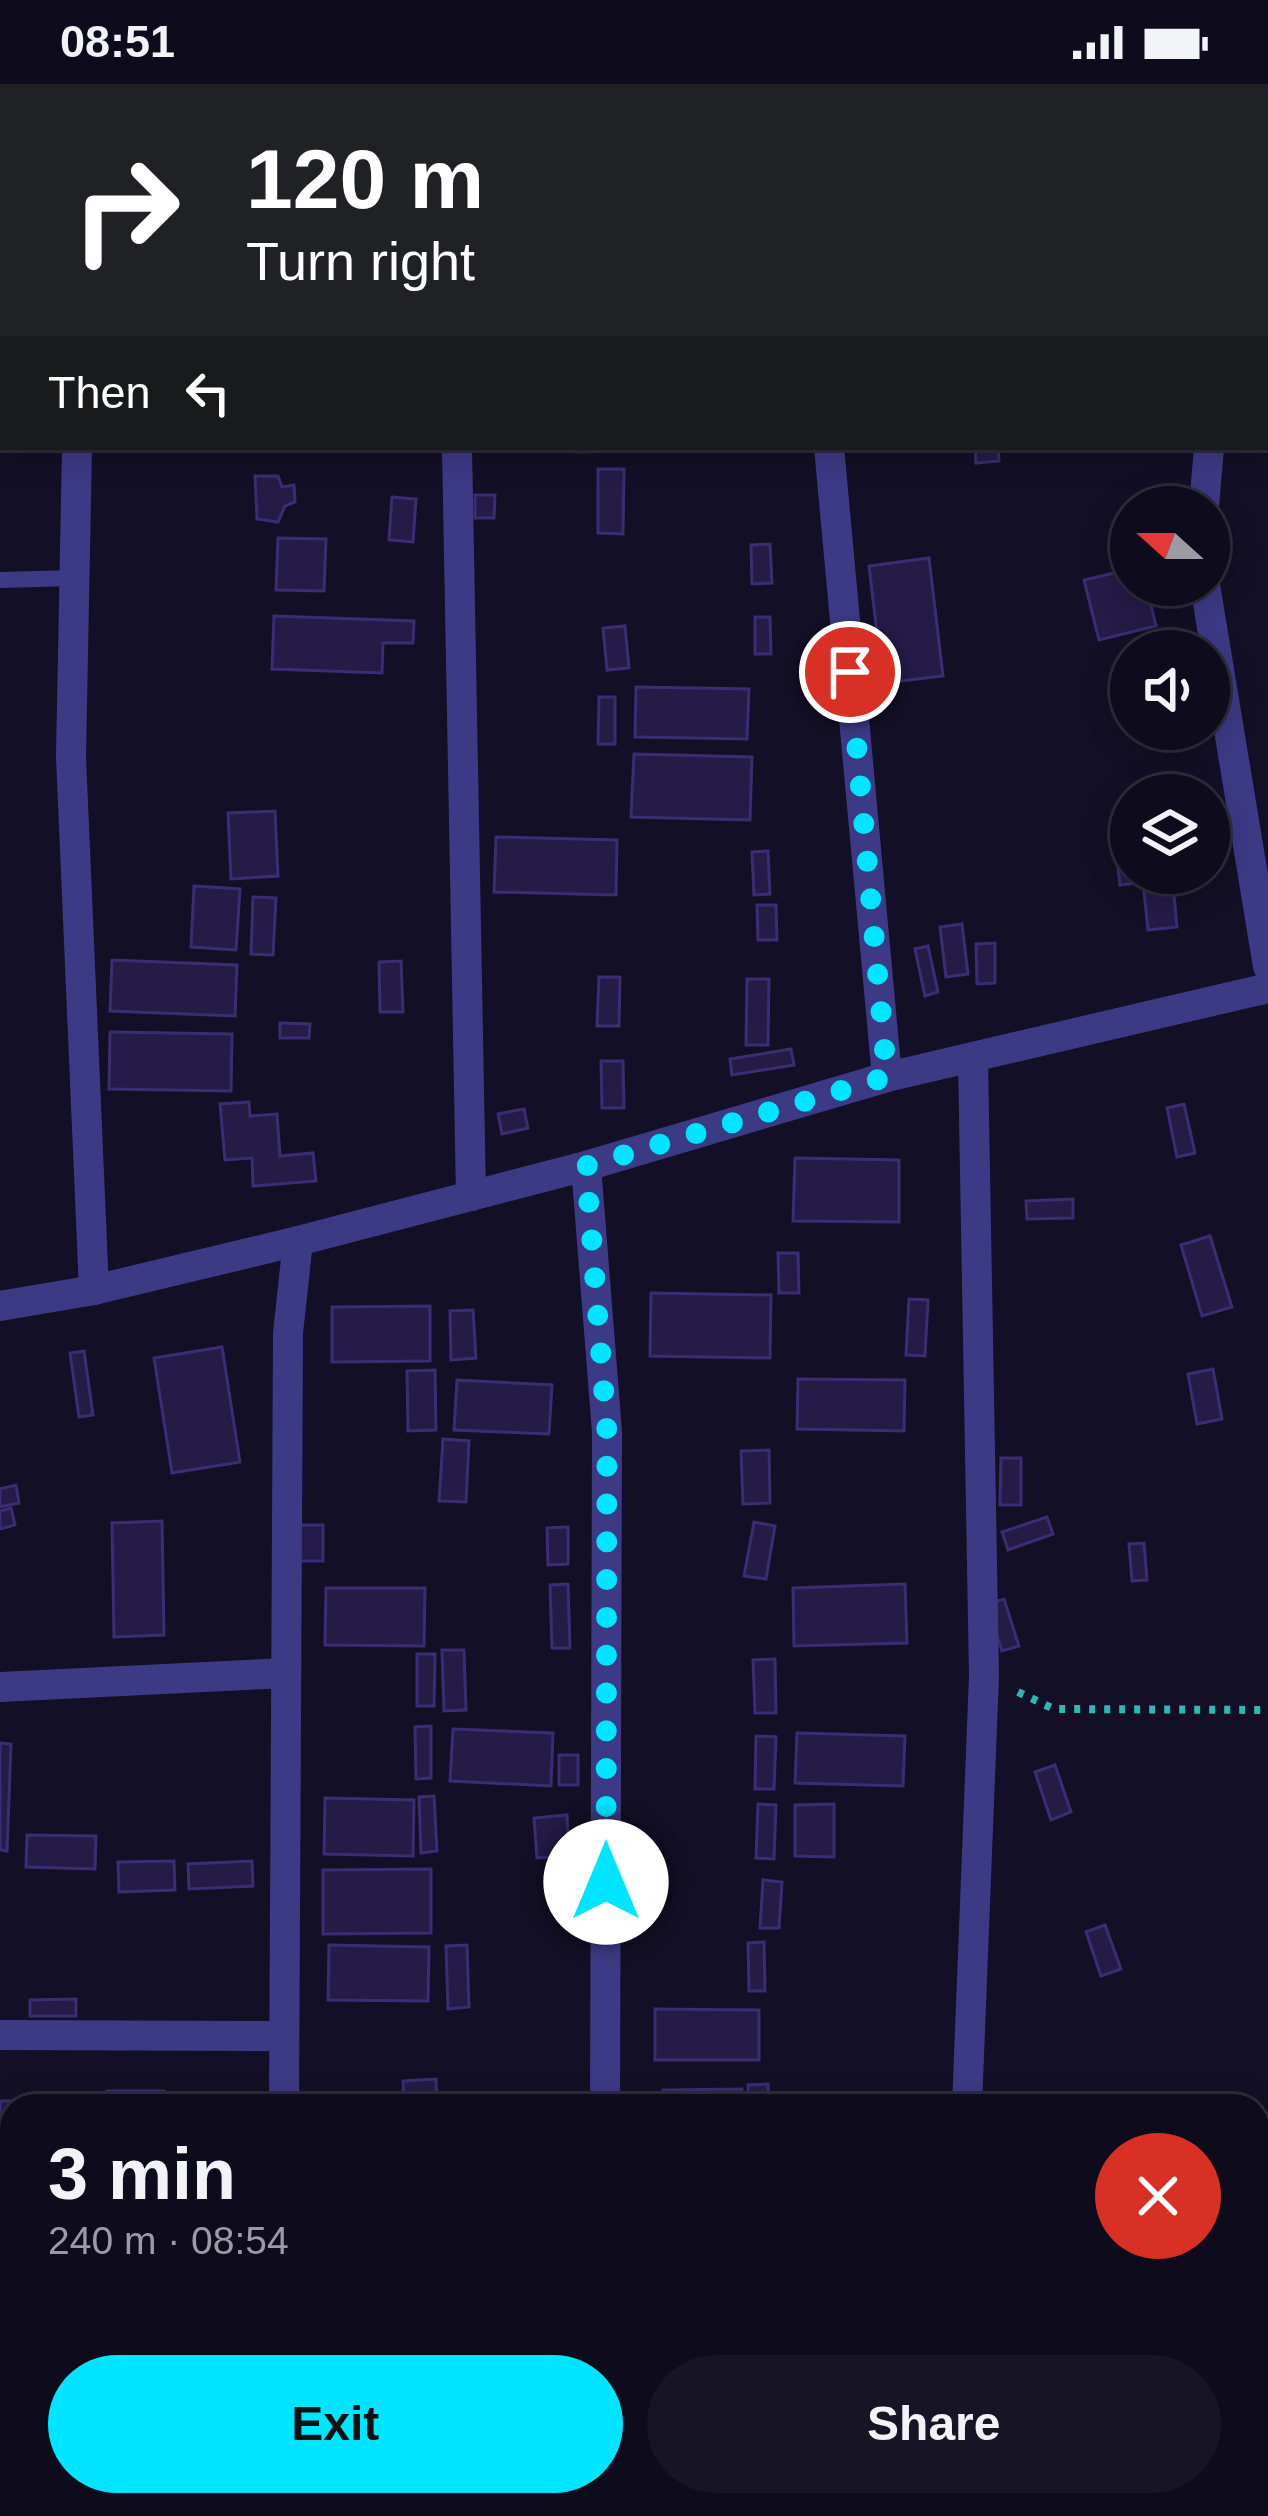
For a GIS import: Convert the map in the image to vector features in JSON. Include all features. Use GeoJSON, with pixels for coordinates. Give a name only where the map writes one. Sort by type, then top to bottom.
{"type":"FeatureCollection","features":[{"type":"Feature","properties":{"kind":"street"},"geometry":{"type":"LineString","coordinates":[[77,450],[71,757],[94,1290]]}},
{"type":"Feature","properties":{"kind":"street"},"geometry":{"type":"LineString","coordinates":[[457,450],[471,1196]]}},
{"type":"Feature","properties":{"kind":"street"},"geometry":{"type":"LineString","coordinates":[[829,450],[887,1077]]}},
{"type":"Feature","properties":{"kind":"street"},"geometry":{"type":"LineString","coordinates":[[1206,486],[1209,450]]}},
{"type":"Feature","properties":{"kind":"street"},"geometry":{"type":"LineString","coordinates":[[1208,606],[1268,966]]}},
{"type":"Feature","properties":{"kind":"street"},"geometry":{"type":"LineString","coordinates":[[0,1306],[94,1290],[298,1241],[586,1166],[887,1077],[1268,988]]}},
{"type":"Feature","properties":{"kind":"street"},"geometry":{"type":"LineString","coordinates":[[968,2094],[984,1676],[973,1059]]}},
{"type":"Feature","properties":{"kind":"street"},"geometry":{"type":"LineString","coordinates":[[586,1166],[607,1432],[605,2094]]}},
{"type":"Feature","properties":{"kind":"street"},"geometry":{"type":"LineString","coordinates":[[284,2094],[288,1333],[298,1241]]}},
{"type":"Feature","properties":{"kind":"street"},"geometry":{"type":"LineString","coordinates":[[0,1687],[286,1672]]}},
{"type":"Feature","properties":{"kind":"street"},"geometry":{"type":"LineString","coordinates":[[0,2035],[284,2036]]}},
{"type":"Feature","properties":{"kind":"lane"},"geometry":{"type":"LineString","coordinates":[[0,580],[74,578]]}},
{"type":"Feature","properties":{"kind":"path"},"geometry":{"type":"LineString","coordinates":[[984,1676],[1054,1709],[1268,1710]]}},
{"type":"Feature","properties":{"kind":"building"},"geometry":{"type":"Polygon","coordinates":[[[975,450],[998,450],[999,461],[976,463],[975,450]]]}},
{"type":"Feature","properties":{"kind":"building"},"geometry":{"type":"Polygon","coordinates":[[[598,469],[624,469],[623,534],[598,533],[598,469]]]}},
{"type":"Feature","properties":{"kind":"building"},"geometry":{"type":"Polygon","coordinates":[[[255,476],[278,476],[282,487],[294,485],[295,502],[285,506],[278,522],[257,519],[255,476]]]}},
{"type":"Feature","properties":{"kind":"building"},"geometry":{"type":"Polygon","coordinates":[[[475,495],[495,495],[494,518],[475,518],[475,495]]]}},
{"type":"Feature","properties":{"kind":"building"},"geometry":{"type":"Polygon","coordinates":[[[392,497],[416,499],[413,542],[389,540],[392,497]]]}},
{"type":"Feature","properties":{"kind":"building"},"geometry":{"type":"Polygon","coordinates":[[[278,538],[326,539],[324,591],[276,590],[278,538]]]}},
{"type":"Feature","properties":{"kind":"building"},"geometry":{"type":"Polygon","coordinates":[[[770,544],[772,583],[752,584],[751,545],[770,544]]]}},
{"type":"Feature","properties":{"kind":"building"},"geometry":{"type":"Polygon","coordinates":[[[929,558],[943,676],[883,683],[869,566],[929,558]]]}},
{"type":"Feature","properties":{"kind":"building"},"geometry":{"type":"Polygon","coordinates":[[[1110,574],[1110,606],[1151,606],[1156,626],[1110,630],[1110,637],[1099,640],[1084,580],[1110,574]]]}},
{"type":"Feature","properties":{"kind":"building"},"geometry":{"type":"Polygon","coordinates":[[[274,616],[414,621],[413,643],[383,643],[382,673],[272,669],[274,616]]]}},
{"type":"Feature","properties":{"kind":"building"},"geometry":{"type":"Polygon","coordinates":[[[755,617],[770,617],[771,654],[755,654],[755,617]]]}},
{"type":"Feature","properties":{"kind":"building"},"geometry":{"type":"Polygon","coordinates":[[[625,626],[629,668],[607,670],[603,628],[625,626]]]}},
{"type":"Feature","properties":{"kind":"building"},"geometry":{"type":"Polygon","coordinates":[[[636,687],[749,689],[747,739],[635,737],[636,687]]]}},
{"type":"Feature","properties":{"kind":"building"},"geometry":{"type":"Polygon","coordinates":[[[599,697],[615,697],[615,744],[598,744],[599,697]]]}},
{"type":"Feature","properties":{"kind":"building"},"geometry":{"type":"Polygon","coordinates":[[[634,754],[752,757],[750,820],[631,817],[634,754]]]}},
{"type":"Feature","properties":{"kind":"building"},"geometry":{"type":"Polygon","coordinates":[[[275,811],[278,876],[231,879],[228,813],[275,811]]]}},
{"type":"Feature","properties":{"kind":"building"},"geometry":{"type":"Polygon","coordinates":[[[496,837],[617,840],[616,895],[494,892],[496,837]]]}},
{"type":"Feature","properties":{"kind":"building"},"geometry":{"type":"Polygon","coordinates":[[[768,851],[770,894],[754,895],[752,852],[768,851]]]}},
{"type":"Feature","properties":{"kind":"building"},"geometry":{"type":"Polygon","coordinates":[[[194,886],[240,889],[236,950],[191,947],[194,886]]]}},
{"type":"Feature","properties":{"kind":"building"},"geometry":{"type":"Polygon","coordinates":[[[1144,894],[1174,894],[1177,927],[1148,930],[1144,894]]]}},
{"type":"Feature","properties":{"kind":"building"},"geometry":{"type":"Polygon","coordinates":[[[253,897],[276,898],[273,955],[251,954],[253,897]]]}},
{"type":"Feature","properties":{"kind":"building"},"geometry":{"type":"Polygon","coordinates":[[[757,905],[776,905],[777,940],[758,940],[757,905]]]}},
{"type":"Feature","properties":{"kind":"building"},"geometry":{"type":"Polygon","coordinates":[[[962,924],[968,974],[946,977],[940,927],[962,924]]]}},
{"type":"Feature","properties":{"kind":"building"},"geometry":{"type":"Polygon","coordinates":[[[995,943],[995,983],[977,984],[976,944],[995,943]]]}},
{"type":"Feature","properties":{"kind":"building"},"geometry":{"type":"Polygon","coordinates":[[[928,946],[938,992],[925,996],[915,949],[928,946]]]}},
{"type":"Feature","properties":{"kind":"building"},"geometry":{"type":"Polygon","coordinates":[[[112,960],[237,965],[235,1016],[110,1011],[112,960]]]}},
{"type":"Feature","properties":{"kind":"building"},"geometry":{"type":"Polygon","coordinates":[[[401,961],[403,1012],[380,1012],[379,962],[401,961]]]}},
{"type":"Feature","properties":{"kind":"building"},"geometry":{"type":"Polygon","coordinates":[[[599,977],[620,977],[619,1026],[597,1026],[599,977]]]}},
{"type":"Feature","properties":{"kind":"building"},"geometry":{"type":"Polygon","coordinates":[[[747,979],[769,979],[768,1045],[746,1045],[747,979]]]}},
{"type":"Feature","properties":{"kind":"building"},"geometry":{"type":"Polygon","coordinates":[[[280,1023],[310,1024],[309,1038],[280,1038],[280,1023]]]}},
{"type":"Feature","properties":{"kind":"building"},"geometry":{"type":"Polygon","coordinates":[[[110,1032],[232,1034],[231,1091],[109,1089],[110,1032]]]}},
{"type":"Feature","properties":{"kind":"building"},"geometry":{"type":"Polygon","coordinates":[[[791,1049],[794,1065],[732,1075],[730,1059],[791,1049]]]}},
{"type":"Feature","properties":{"kind":"building"},"geometry":{"type":"Polygon","coordinates":[[[601,1061],[623,1061],[624,1108],[602,1108],[601,1061]]]}},
{"type":"Feature","properties":{"kind":"building"},"geometry":{"type":"Polygon","coordinates":[[[249,1102],[250,1116],[277,1114],[280,1156],[313,1153],[316,1181],[253,1186],[252,1158],[225,1160],[220,1104],[249,1102]]]}},
{"type":"Feature","properties":{"kind":"building"},"geometry":{"type":"Polygon","coordinates":[[[1184,1104],[1195,1153],[1177,1157],[1167,1108],[1184,1104]]]}},
{"type":"Feature","properties":{"kind":"building"},"geometry":{"type":"Polygon","coordinates":[[[524,1109],[528,1128],[502,1134],[498,1114],[524,1109]]]}},
{"type":"Feature","properties":{"kind":"building"},"geometry":{"type":"Polygon","coordinates":[[[795,1158],[899,1160],[899,1222],[793,1221],[795,1158]]]}},
{"type":"Feature","properties":{"kind":"building"},"geometry":{"type":"Polygon","coordinates":[[[1073,1199],[1073,1218],[1027,1219],[1026,1201],[1073,1199]]]}},
{"type":"Feature","properties":{"kind":"building"},"geometry":{"type":"Polygon","coordinates":[[[1210,1236],[1232,1307],[1202,1316],[1181,1245],[1210,1236]]]}},
{"type":"Feature","properties":{"kind":"building"},"geometry":{"type":"Polygon","coordinates":[[[778,1253],[798,1253],[799,1293],[779,1293],[778,1253]]]}},
{"type":"Feature","properties":{"kind":"building"},"geometry":{"type":"Polygon","coordinates":[[[651,1293],[771,1295],[770,1358],[650,1356],[651,1293]]]}},
{"type":"Feature","properties":{"kind":"building"},"geometry":{"type":"Polygon","coordinates":[[[909,1299],[928,1300],[925,1356],[906,1355],[909,1299]]]}},
{"type":"Feature","properties":{"kind":"building"},"geometry":{"type":"Polygon","coordinates":[[[430,1306],[430,1361],[332,1362],[332,1307],[430,1306]]]}},
{"type":"Feature","properties":{"kind":"building"},"geometry":{"type":"Polygon","coordinates":[[[473,1310],[476,1358],[451,1360],[450,1311],[473,1310]]]}},
{"type":"Feature","properties":{"kind":"building"},"geometry":{"type":"Polygon","coordinates":[[[222,1347],[240,1462],[172,1473],[154,1358],[222,1347]]]}},
{"type":"Feature","properties":{"kind":"building"},"geometry":{"type":"Polygon","coordinates":[[[84,1351],[93,1415],[79,1417],[70,1353],[84,1351]]]}},
{"type":"Feature","properties":{"kind":"building"},"geometry":{"type":"Polygon","coordinates":[[[1213,1369],[1222,1419],[1197,1424],[1188,1374],[1213,1369]]]}},
{"type":"Feature","properties":{"kind":"building"},"geometry":{"type":"Polygon","coordinates":[[[435,1370],[436,1430],[408,1431],[407,1371],[435,1370]]]}},
{"type":"Feature","properties":{"kind":"building"},"geometry":{"type":"Polygon","coordinates":[[[798,1379],[905,1380],[904,1431],[797,1429],[798,1379]]]}},
{"type":"Feature","properties":{"kind":"building"},"geometry":{"type":"Polygon","coordinates":[[[457,1380],[552,1385],[549,1434],[454,1430],[457,1380]]]}},
{"type":"Feature","properties":{"kind":"building"},"geometry":{"type":"Polygon","coordinates":[[[443,1439],[469,1441],[466,1502],[439,1501],[443,1439]]]}},
{"type":"Feature","properties":{"kind":"building"},"geometry":{"type":"Polygon","coordinates":[[[769,1450],[770,1503],[743,1504],[741,1451],[769,1450]]]}},
{"type":"Feature","properties":{"kind":"building"},"geometry":{"type":"Polygon","coordinates":[[[1001,1458],[1021,1458],[1021,1505],[1000,1505],[1001,1458]]]}},
{"type":"Feature","properties":{"kind":"building"},"geometry":{"type":"Polygon","coordinates":[[[16,1485],[19,1503],[0,1507],[0,1489],[16,1485]]]}},
{"type":"Feature","properties":{"kind":"building"},"geometry":{"type":"Polygon","coordinates":[[[11,1508],[15,1525],[0,1529],[0,1511],[11,1508]]]}},
{"type":"Feature","properties":{"kind":"building"},"geometry":{"type":"Polygon","coordinates":[[[1047,1517],[1053,1534],[1008,1550],[1002,1532],[1047,1517]]]}},
{"type":"Feature","properties":{"kind":"building"},"geometry":{"type":"Polygon","coordinates":[[[162,1521],[164,1635],[114,1637],[112,1523],[162,1521]]]}},
{"type":"Feature","properties":{"kind":"building"},"geometry":{"type":"Polygon","coordinates":[[[754,1522],[775,1526],[766,1579],[744,1576],[754,1522]]]}},
{"type":"Feature","properties":{"kind":"building"},"geometry":{"type":"Polygon","coordinates":[[[299,1525],[323,1525],[323,1561],[299,1561],[299,1525]]]}},
{"type":"Feature","properties":{"kind":"building"},"geometry":{"type":"Polygon","coordinates":[[[568,1527],[568,1564],[548,1565],[547,1528],[568,1527]]]}},
{"type":"Feature","properties":{"kind":"building"},"geometry":{"type":"Polygon","coordinates":[[[1144,1543],[1147,1580],[1132,1581],[1129,1544],[1144,1543]]]}},
{"type":"Feature","properties":{"kind":"building"},"geometry":{"type":"Polygon","coordinates":[[[568,1584],[570,1648],[552,1648],[550,1585],[568,1584]]]}},
{"type":"Feature","properties":{"kind":"building"},"geometry":{"type":"Polygon","coordinates":[[[905,1584],[907,1643],[794,1646],[793,1588],[905,1584]]]}},
{"type":"Feature","properties":{"kind":"building"},"geometry":{"type":"Polygon","coordinates":[[[326,1588],[425,1588],[424,1646],[325,1645],[326,1588]]]}},
{"type":"Feature","properties":{"kind":"building"},"geometry":{"type":"Polygon","coordinates":[[[1004,1599],[1019,1646],[1002,1651],[987,1604],[1004,1599]]]}},
{"type":"Feature","properties":{"kind":"building"},"geometry":{"type":"Polygon","coordinates":[[[442,1650],[464,1650],[466,1710],[444,1711],[442,1650]]]}},
{"type":"Feature","properties":{"kind":"building"},"geometry":{"type":"Polygon","coordinates":[[[417,1654],[435,1654],[434,1706],[417,1706],[417,1654]]]}},
{"type":"Feature","properties":{"kind":"building"},"geometry":{"type":"Polygon","coordinates":[[[775,1659],[776,1713],[755,1713],[753,1660],[775,1659]]]}},
{"type":"Feature","properties":{"kind":"building"},"geometry":{"type":"Polygon","coordinates":[[[431,1726],[431,1778],[416,1779],[415,1727],[431,1726]]]}},
{"type":"Feature","properties":{"kind":"building"},"geometry":{"type":"Polygon","coordinates":[[[453,1729],[553,1733],[551,1786],[450,1781],[453,1729]]]}},
{"type":"Feature","properties":{"kind":"building"},"geometry":{"type":"Polygon","coordinates":[[[797,1733],[905,1736],[903,1786],[795,1783],[797,1733]]]}},
{"type":"Feature","properties":{"kind":"building"},"geometry":{"type":"Polygon","coordinates":[[[756,1736],[776,1737],[774,1789],[755,1789],[756,1736]]]}},
{"type":"Feature","properties":{"kind":"building"},"geometry":{"type":"Polygon","coordinates":[[[0,1743],[11,1744],[7,1851],[0,1850],[0,1743]]]}},
{"type":"Feature","properties":{"kind":"building"},"geometry":{"type":"Polygon","coordinates":[[[559,1755],[578,1755],[578,1785],[559,1785],[559,1755]]]}},
{"type":"Feature","properties":{"kind":"building"},"geometry":{"type":"Polygon","coordinates":[[[1055,1765],[1071,1812],[1051,1820],[1035,1772],[1055,1765]]]}},
{"type":"Feature","properties":{"kind":"building"},"geometry":{"type":"Polygon","coordinates":[[[434,1796],[437,1851],[421,1853],[419,1797],[434,1796]]]}},
{"type":"Feature","properties":{"kind":"building"},"geometry":{"type":"Polygon","coordinates":[[[325,1798],[414,1800],[413,1856],[324,1854],[325,1798]]]}},
{"type":"Feature","properties":{"kind":"building"},"geometry":{"type":"Polygon","coordinates":[[[758,1804],[776,1805],[774,1859],[756,1858],[758,1804]]]}},
{"type":"Feature","properties":{"kind":"building"},"geometry":{"type":"Polygon","coordinates":[[[834,1804],[834,1857],[795,1856],[795,1805],[834,1804]]]}},
{"type":"Feature","properties":{"kind":"building"},"geometry":{"type":"Polygon","coordinates":[[[567,1815],[569,1856],[537,1858],[534,1818],[567,1815]]]}},
{"type":"Feature","properties":{"kind":"building"},"geometry":{"type":"Polygon","coordinates":[[[27,1835],[96,1836],[95,1869],[26,1867],[27,1835]]]}},
{"type":"Feature","properties":{"kind":"building"},"geometry":{"type":"Polygon","coordinates":[[[174,1861],[175,1890],[119,1892],[118,1862],[174,1861]]]}},
{"type":"Feature","properties":{"kind":"building"},"geometry":{"type":"Polygon","coordinates":[[[252,1861],[253,1886],[189,1889],[188,1864],[252,1861]]]}},
{"type":"Feature","properties":{"kind":"building"},"geometry":{"type":"Polygon","coordinates":[[[431,1869],[431,1933],[323,1934],[323,1870],[431,1869]]]}},
{"type":"Feature","properties":{"kind":"building"},"geometry":{"type":"Polygon","coordinates":[[[763,1880],[782,1882],[779,1928],[760,1928],[763,1880]]]}},
{"type":"Feature","properties":{"kind":"building"},"geometry":{"type":"Polygon","coordinates":[[[1105,1925],[1121,1969],[1101,1976],[1086,1932],[1105,1925]]]}},
{"type":"Feature","properties":{"kind":"building"},"geometry":{"type":"Polygon","coordinates":[[[764,1942],[765,1991],[749,1991],[748,1943],[764,1942]]]}},
{"type":"Feature","properties":{"kind":"building"},"geometry":{"type":"Polygon","coordinates":[[[329,1945],[429,1947],[428,2001],[328,2000],[329,1945]]]}},
{"type":"Feature","properties":{"kind":"building"},"geometry":{"type":"Polygon","coordinates":[[[467,1945],[469,2007],[448,2009],[446,1946],[467,1945]]]}},
{"type":"Feature","properties":{"kind":"building"},"geometry":{"type":"Polygon","coordinates":[[[76,1999],[76,2016],[30,2016],[30,2000],[76,1999]]]}},
{"type":"Feature","properties":{"kind":"building"},"geometry":{"type":"Polygon","coordinates":[[[655,2009],[759,2010],[759,2060],[655,2060],[655,2009]]]}},
{"type":"Feature","properties":{"kind":"building"},"geometry":{"type":"Polygon","coordinates":[[[436,2079],[437,2094],[404,2094],[403,2081],[436,2079]]]}},
{"type":"Feature","properties":{"kind":"building"},"geometry":{"type":"Polygon","coordinates":[[[768,2084],[768,2094],[748,2094],[748,2085],[768,2084]]]}},
{"type":"Feature","properties":{"kind":"building"},"geometry":{"type":"Polygon","coordinates":[[[742,2089],[742,2094],[663,2094],[663,2090],[742,2089]]]}},
{"type":"Feature","properties":{"kind":"building"},"geometry":{"type":"Polygon","coordinates":[[[107,2091],[164,2091],[164,2094],[107,2091]]]}},
{"type":"Feature","properties":{"kind":"route"},"geometry":{"type":"LineString","coordinates":[[606,1882],[607,1432],[586,1166],[887,1077],[850,672]]}}]}
